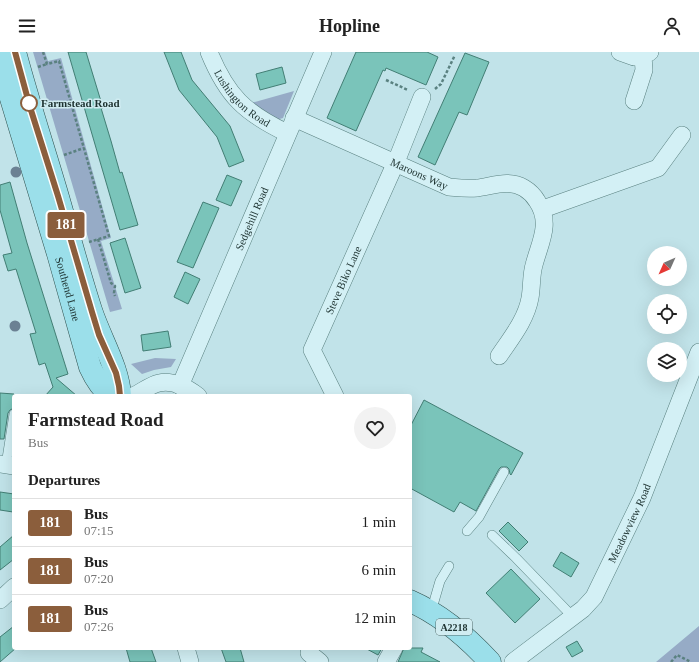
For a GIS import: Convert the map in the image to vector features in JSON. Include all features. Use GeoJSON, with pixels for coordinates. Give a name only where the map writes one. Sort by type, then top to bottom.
{"type":"FeatureCollection","features":[{"type":"Feature","properties":{"kind":"main road","name":"Southend Lane"},"geometry":{"type":"LineString","coordinates":[[15,52],[30,107],[90,367],[94,377],[108,394]]}},
{"type":"Feature","properties":{"kind":"main road","name":"Southend Lane"},"geometry":{"type":"LineString","coordinates":[[0,62],[92,312],[99,335],[116,373],[120,394]]}},
{"type":"Feature","properties":{"kind":"main road","name":"A2218"},"geometry":{"type":"LineString","coordinates":[[417,608],[462,633],[490,662]]}},
{"type":"Feature","properties":{"kind":"street","name":"Lushington Road"},"geometry":{"type":"LineString","coordinates":[[209,52],[223,82],[233,96],[247,109],[260,118],[291,126]]}},
{"type":"Feature","properties":{"kind":"street","name":"Sedgehill Road"},"geometry":{"type":"LineString","coordinates":[[180,386],[323,52]]}},
{"type":"Feature","properties":{"kind":"street"},"geometry":{"type":"LineString","coordinates":[[620,52],[634,57],[647,54],[644,70],[634,101]]}},
{"type":"Feature","properties":{"kind":"street"},"geometry":{"type":"LineString","coordinates":[[396,162],[422,97]]}},
{"type":"Feature","properties":{"kind":"street","name":"Maroons Way"},"geometry":{"type":"LineString","coordinates":[[291,126],[396,162],[450,187],[478,188],[499,183],[512,184],[524,188],[534,196],[543,209]]}},
{"type":"Feature","properties":{"kind":"street"},"geometry":{"type":"LineString","coordinates":[[499,356],[515,332],[527,309],[534,266],[543,239],[545,223],[543,209],[658,168],[682,135]]}},
{"type":"Feature","properties":{"kind":"street","name":"Steve Biko Lane"},"geometry":{"type":"LineString","coordinates":[[334,394],[312,350],[396,162]]}},
{"type":"Feature","properties":{"kind":"street","name":"Meadowview Road"},"geometry":{"type":"LineString","coordinates":[[513,662],[583,609],[594,597],[642,498],[699,352]]}},
{"type":"Feature","properties":{"kind":"street"},"geometry":{"type":"LineString","coordinates":[[137,394],[159,383],[170,382],[194,394]]}},
{"type":"Feature","properties":{"kind":"street"},"geometry":{"type":"LineString","coordinates":[[0,600],[12,589]]}},
{"type":"Feature","properties":{"kind":"street"},"geometry":{"type":"LineString","coordinates":[[187,650],[190,662]]}},
{"type":"Feature","properties":{"kind":"street"},"geometry":{"type":"LineString","coordinates":[[386,662],[393,650]]}},
{"type":"Feature","properties":{"kind":"lane"},"geometry":{"type":"LineString","coordinates":[[7,465],[12,429]]}},
{"type":"Feature","properties":{"kind":"lane"},"geometry":{"type":"LineString","coordinates":[[467,531],[479,518],[504,472]]}},
{"type":"Feature","properties":{"kind":"lane"},"geometry":{"type":"LineString","coordinates":[[492,535],[528,569],[573,617]]}},
{"type":"Feature","properties":{"kind":"lane"},"geometry":{"type":"LineString","coordinates":[[417,608],[440,581],[449,566]]}},
{"type":"Feature","properties":{"kind":"path"},"geometry":{"type":"LineString","coordinates":[[43,52],[47,64]]}},
{"type":"Feature","properties":{"kind":"path"},"geometry":{"type":"LineString","coordinates":[[386,80],[422,97],[441,84],[454,55]]}},
{"type":"Feature","properties":{"kind":"path"},"geometry":{"type":"LineString","coordinates":[[34,68],[59,61],[109,236],[86,243]]}},
{"type":"Feature","properties":{"kind":"path"},"geometry":{"type":"LineString","coordinates":[[68,154],[84,148]]}},
{"type":"Feature","properties":{"kind":"path"},"geometry":{"type":"LineString","coordinates":[[98,239],[111,283],[115,286],[115,296]]}},
{"type":"Feature","properties":{"kind":"path"},"geometry":{"type":"LineString","coordinates":[[671,662],[677,655],[691,662]]}},
{"type":"Feature","properties":{"kind":"shaded area"},"geometry":{"type":"Polygon","coordinates":[[[33,52],[45,52],[48,61],[61,58],[111,238],[101,241],[122,309],[110,312],[33,52]]]}},
{"type":"Feature","properties":{"kind":"shaded area"},"geometry":{"type":"Polygon","coordinates":[[[294,91],[283,118],[276,120],[251,103],[294,91]]]}},
{"type":"Feature","properties":{"kind":"shaded area"},"geometry":{"type":"Polygon","coordinates":[[[155,358],[176,359],[171,367],[142,374],[131,364],[155,358]]]}},
{"type":"Feature","properties":{"kind":"shaded area"},"geometry":{"type":"Polygon","coordinates":[[[699,626],[699,662],[656,662],[699,626]]]}},
{"type":"Feature","properties":{"kind":"building"},"geometry":{"type":"Polygon","coordinates":[[[68,52],[86,52],[103,108],[101,108],[120,173],[122,172],[138,225],[120,230],[68,52]]]}},
{"type":"Feature","properties":{"kind":"building"},"geometry":{"type":"Polygon","coordinates":[[[164,52],[181,52],[192,80],[230,126],[244,161],[229,167],[217,137],[179,90],[164,52]]]}},
{"type":"Feature","properties":{"kind":"building"},"geometry":{"type":"Polygon","coordinates":[[[356,52],[427,52],[438,57],[426,85],[386,68],[385,71],[383,70],[356,131],[327,118],[356,52]]]}},
{"type":"Feature","properties":{"kind":"building"},"geometry":{"type":"Polygon","coordinates":[[[465,53],[489,62],[467,115],[459,112],[435,165],[418,157],[465,53]]]}},
{"type":"Feature","properties":{"kind":"building"},"geometry":{"type":"Polygon","coordinates":[[[282,67],[286,83],[260,90],[256,74],[282,67]]]}},
{"type":"Feature","properties":{"kind":"building"},"geometry":{"type":"Polygon","coordinates":[[[227,175],[242,181],[231,206],[216,200],[227,175]]]}},
{"type":"Feature","properties":{"kind":"building"},"geometry":{"type":"Polygon","coordinates":[[[10,182],[27,243],[68,374],[56,378],[75,394],[47,394],[53,387],[45,363],[39,365],[30,334],[36,333],[16,269],[8,271],[3,255],[12,253],[0,210],[0,185],[10,182]]]}},
{"type":"Feature","properties":{"kind":"building"},"geometry":{"type":"Polygon","coordinates":[[[203,202],[219,208],[193,268],[177,262],[203,202]]]}},
{"type":"Feature","properties":{"kind":"building"},"geometry":{"type":"Polygon","coordinates":[[[125,238],[141,288],[125,293],[110,243],[125,238]]]}},
{"type":"Feature","properties":{"kind":"building"},"geometry":{"type":"Polygon","coordinates":[[[185,272],[200,279],[188,304],[174,297],[185,272]]]}},
{"type":"Feature","properties":{"kind":"building"},"geometry":{"type":"Polygon","coordinates":[[[168,331],[171,347],[143,351],[141,335],[168,331]]]}},
{"type":"Feature","properties":{"kind":"building"},"geometry":{"type":"Polygon","coordinates":[[[0,393],[14,394],[12,394],[12,409],[8,413],[4,439],[0,439],[0,393]]]}},
{"type":"Feature","properties":{"kind":"building"},"geometry":{"type":"Polygon","coordinates":[[[424,400],[523,453],[511,475],[507,467],[501,467],[499,469],[476,511],[460,502],[454,512],[412,489],[412,423],[424,400]]]}},
{"type":"Feature","properties":{"kind":"building"},"geometry":{"type":"Polygon","coordinates":[[[0,492],[12,494],[12,512],[0,510],[0,492]]]}},
{"type":"Feature","properties":{"kind":"building"},"geometry":{"type":"Polygon","coordinates":[[[508,522],[528,542],[519,551],[499,531],[508,522]]]}},
{"type":"Feature","properties":{"kind":"building"},"geometry":{"type":"Polygon","coordinates":[[[12,537],[12,561],[0,570],[0,547],[12,537]]]}},
{"type":"Feature","properties":{"kind":"building"},"geometry":{"type":"Polygon","coordinates":[[[561,552],[579,563],[571,577],[553,566],[561,552]]]}},
{"type":"Feature","properties":{"kind":"building"},"geometry":{"type":"Polygon","coordinates":[[[511,569],[540,599],[515,623],[486,593],[511,569]]]}},
{"type":"Feature","properties":{"kind":"building"},"geometry":{"type":"Polygon","coordinates":[[[12,628],[12,650],[14,650],[0,662],[0,637],[12,628]]]}},
{"type":"Feature","properties":{"kind":"building"},"geometry":{"type":"Polygon","coordinates":[[[577,641],[583,651],[572,657],[566,647],[577,641]]]}},
{"type":"Feature","properties":{"kind":"building"},"geometry":{"type":"Polygon","coordinates":[[[423,648],[421,652],[440,662],[398,662],[403,650],[423,648]]]}},
{"type":"Feature","properties":{"kind":"building"},"geometry":{"type":"Polygon","coordinates":[[[127,650],[152,650],[156,662],[130,662],[127,650]]]}},
{"type":"Feature","properties":{"kind":"building"},"geometry":{"type":"Polygon","coordinates":[[[222,650],[241,650],[244,662],[226,662],[222,650]]]}},
{"type":"Feature","properties":{"kind":"building"},"geometry":{"type":"Polygon","coordinates":[[[369,650],[381,650],[378,655],[369,650]]]}},
{"type":"Feature","properties":{"kind":"bus line","name":"181"},"geometry":{"type":"LineString","coordinates":[[15,52],[30,107],[99,335],[116,373],[120,394]]}},
{"type":"Feature","properties":{"kind":"place","name":"Farmstead Road"},"geometry":{"type":"Point","coordinates":[29,103]}}]}
